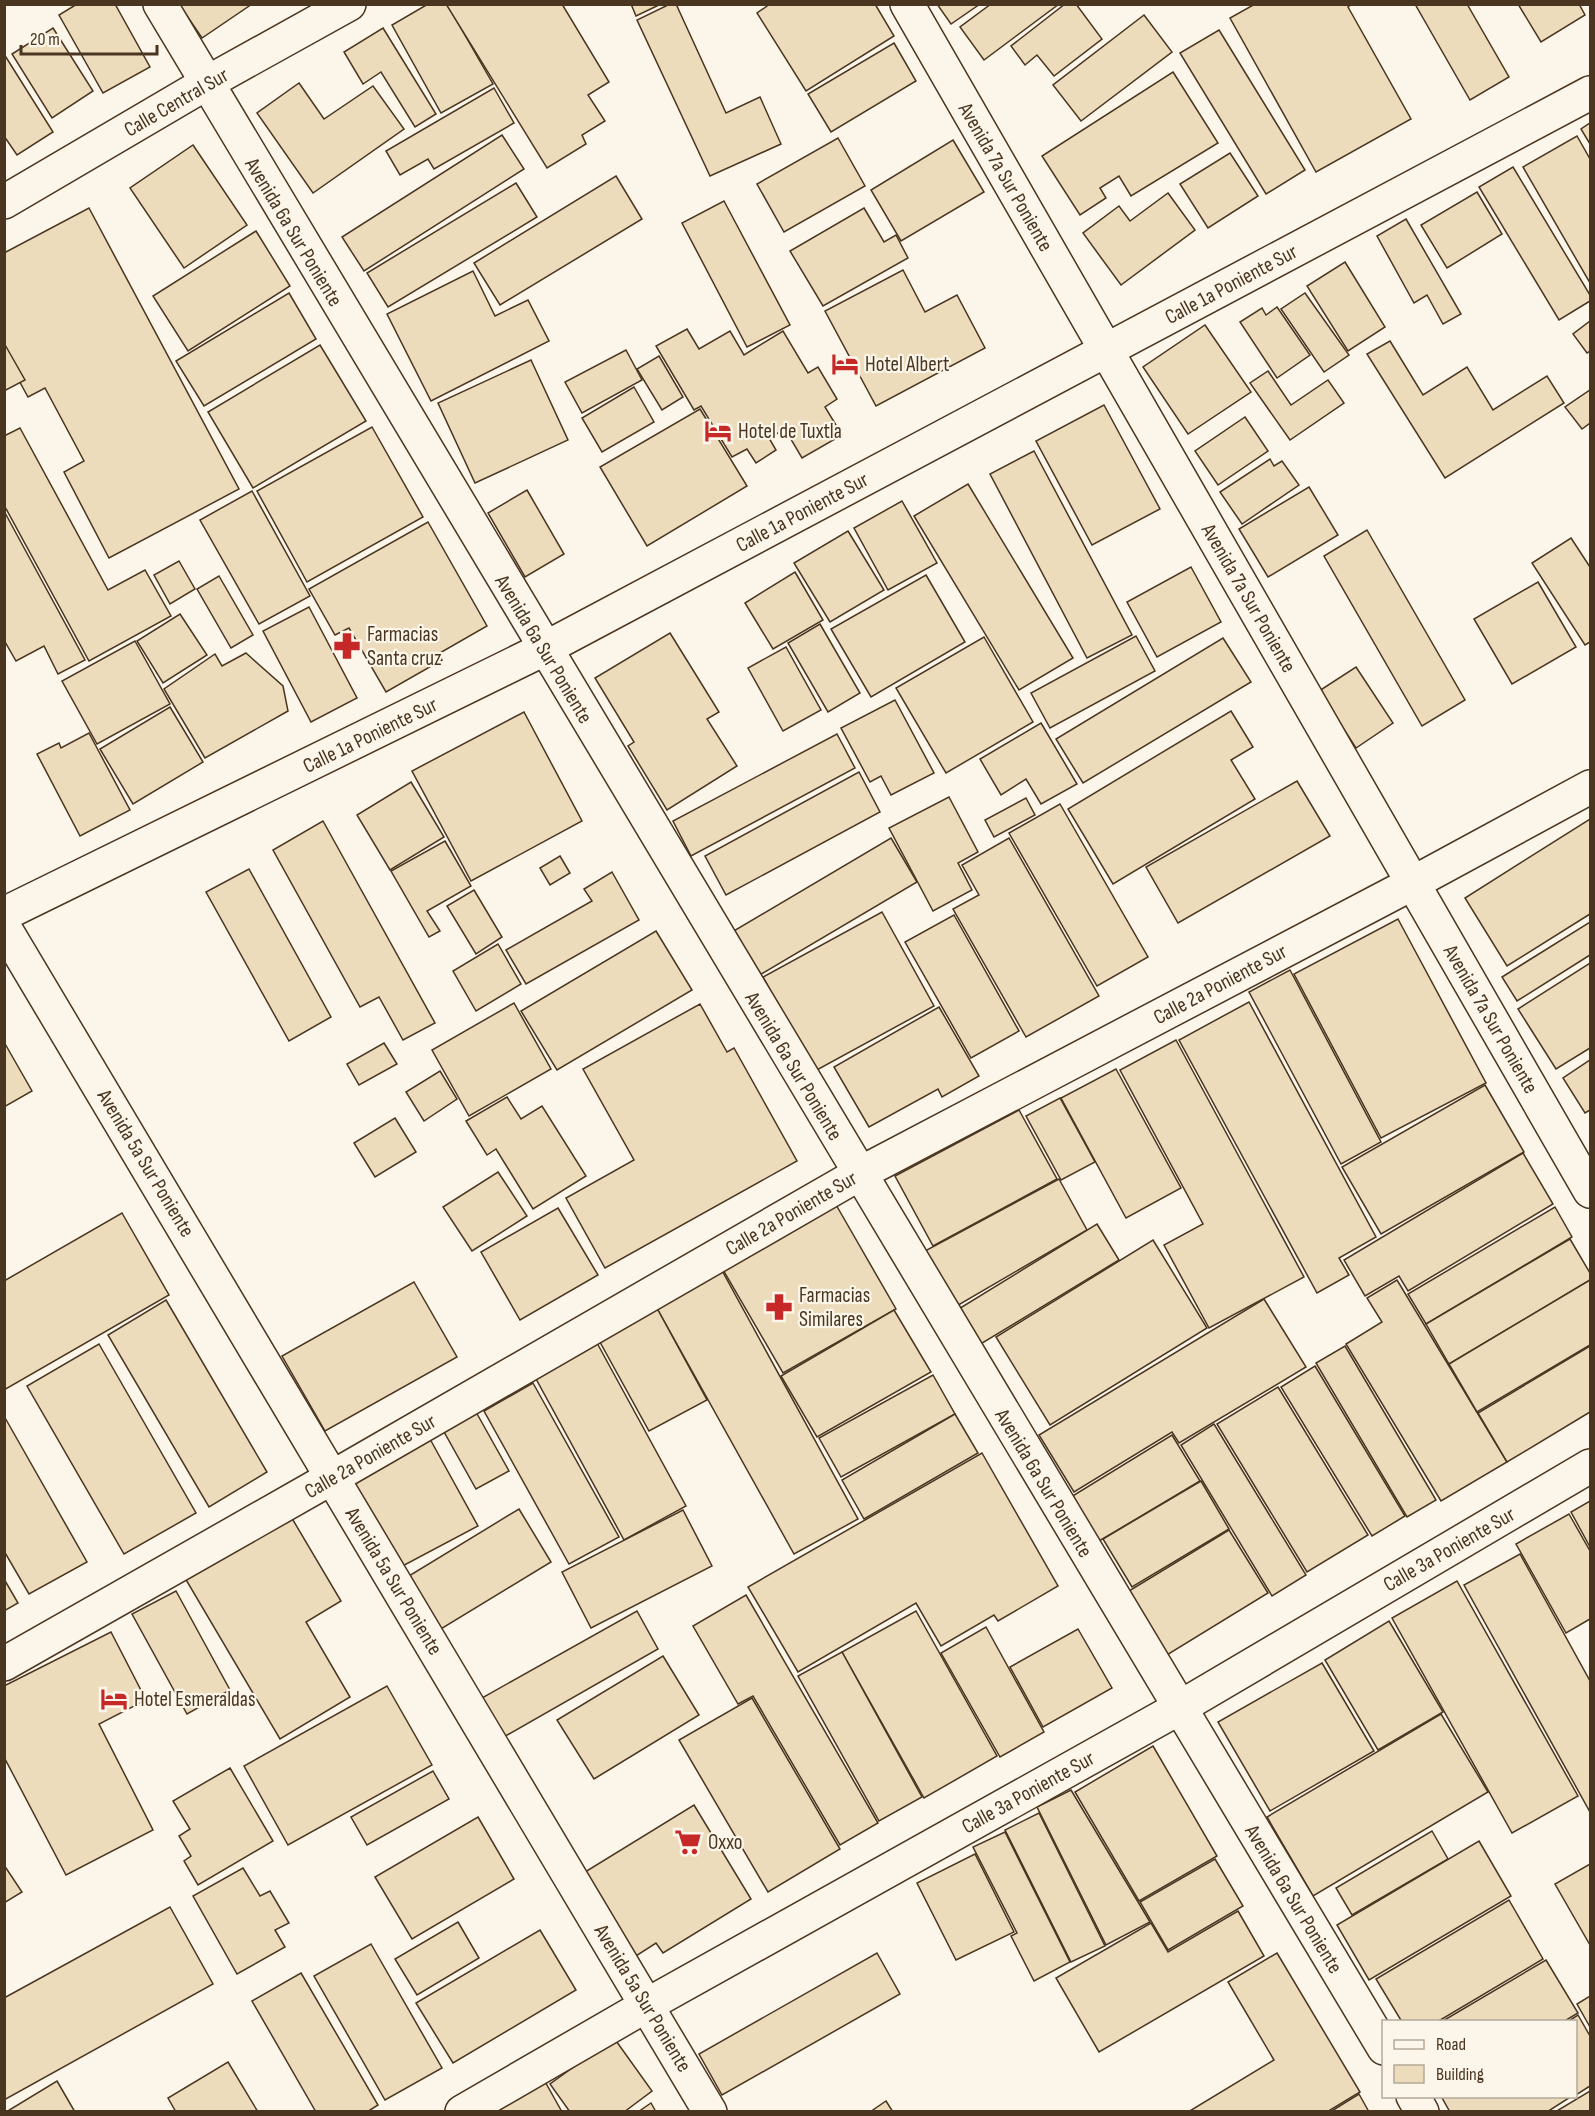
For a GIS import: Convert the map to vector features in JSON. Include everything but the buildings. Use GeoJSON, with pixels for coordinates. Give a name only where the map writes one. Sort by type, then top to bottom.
{"type":"FeatureCollection","features":[{"type":"Feature","properties":{"kind":"street","name":"Avenida 6a Sur Poniente"},"geometry":{"type":"LineString","coordinates":[[160,4],[1382,2046]]}},
{"type":"Feature","properties":{"kind":"street","name":"Calle Central Sur"},"geometry":{"type":"LineString","coordinates":[[4,202],[349,4]]}},
{"type":"Feature","properties":{"kind":"street","name":"Avenida 7a Sur Poniente"},"geometry":{"type":"LineString","coordinates":[[907,4],[1590,1191]]}},
{"type":"Feature","properties":{"kind":"street","name":"Calle 1a Poniente Sur"},"geometry":{"type":"LineString","coordinates":[[4,914],[544,649],[1590,93]]}},
{"type":"Feature","properties":{"kind":"street","name":"Calle 2a Poniente Sur"},"geometry":{"type":"LineString","coordinates":[[4,1664],[333,1478],[859,1174],[1413,883],[1590,787]]}},
{"type":"Feature","properties":{"kind":"street","name":"Avenida 5a Sur Poniente"},"geometry":{"type":"LineString","coordinates":[[4,927],[710,2112]]}},
{"type":"Feature","properties":{"kind":"street","name":"Calle 3a Poniente Sur"},"geometry":{"type":"LineString","coordinates":[[462,2112],[647,2005],[1179,1708],[1590,1466]]}},
{"type":"Feature","properties":{"kind":"street"},"geometry":{"type":"LineString","coordinates":[[1414,2098],[1422,2112]]}},
{"type":"Feature","properties":{"kind":"place","name":"Hotel Albert"},"geometry":{"type":"Point","coordinates":[845,364]}},
{"type":"Feature","properties":{"kind":"place","name":"Hotel de Tuxtla"},"geometry":{"type":"Point","coordinates":[718,431]}},
{"type":"Feature","properties":{"kind":"place","name":"Farmacias Santa cruz"},"geometry":{"type":"Point","coordinates":[347,646]}},
{"type":"Feature","properties":{"kind":"place","name":"Farmacias Similares"},"geometry":{"type":"Point","coordinates":[779,1307]}},
{"type":"Feature","properties":{"kind":"place","name":"Hotel Esmeraldas"},"geometry":{"type":"Point","coordinates":[114,1699]}},
{"type":"Feature","properties":{"kind":"place","name":"Oxxo"},"geometry":{"type":"Point","coordinates":[688,1842]}}]}
